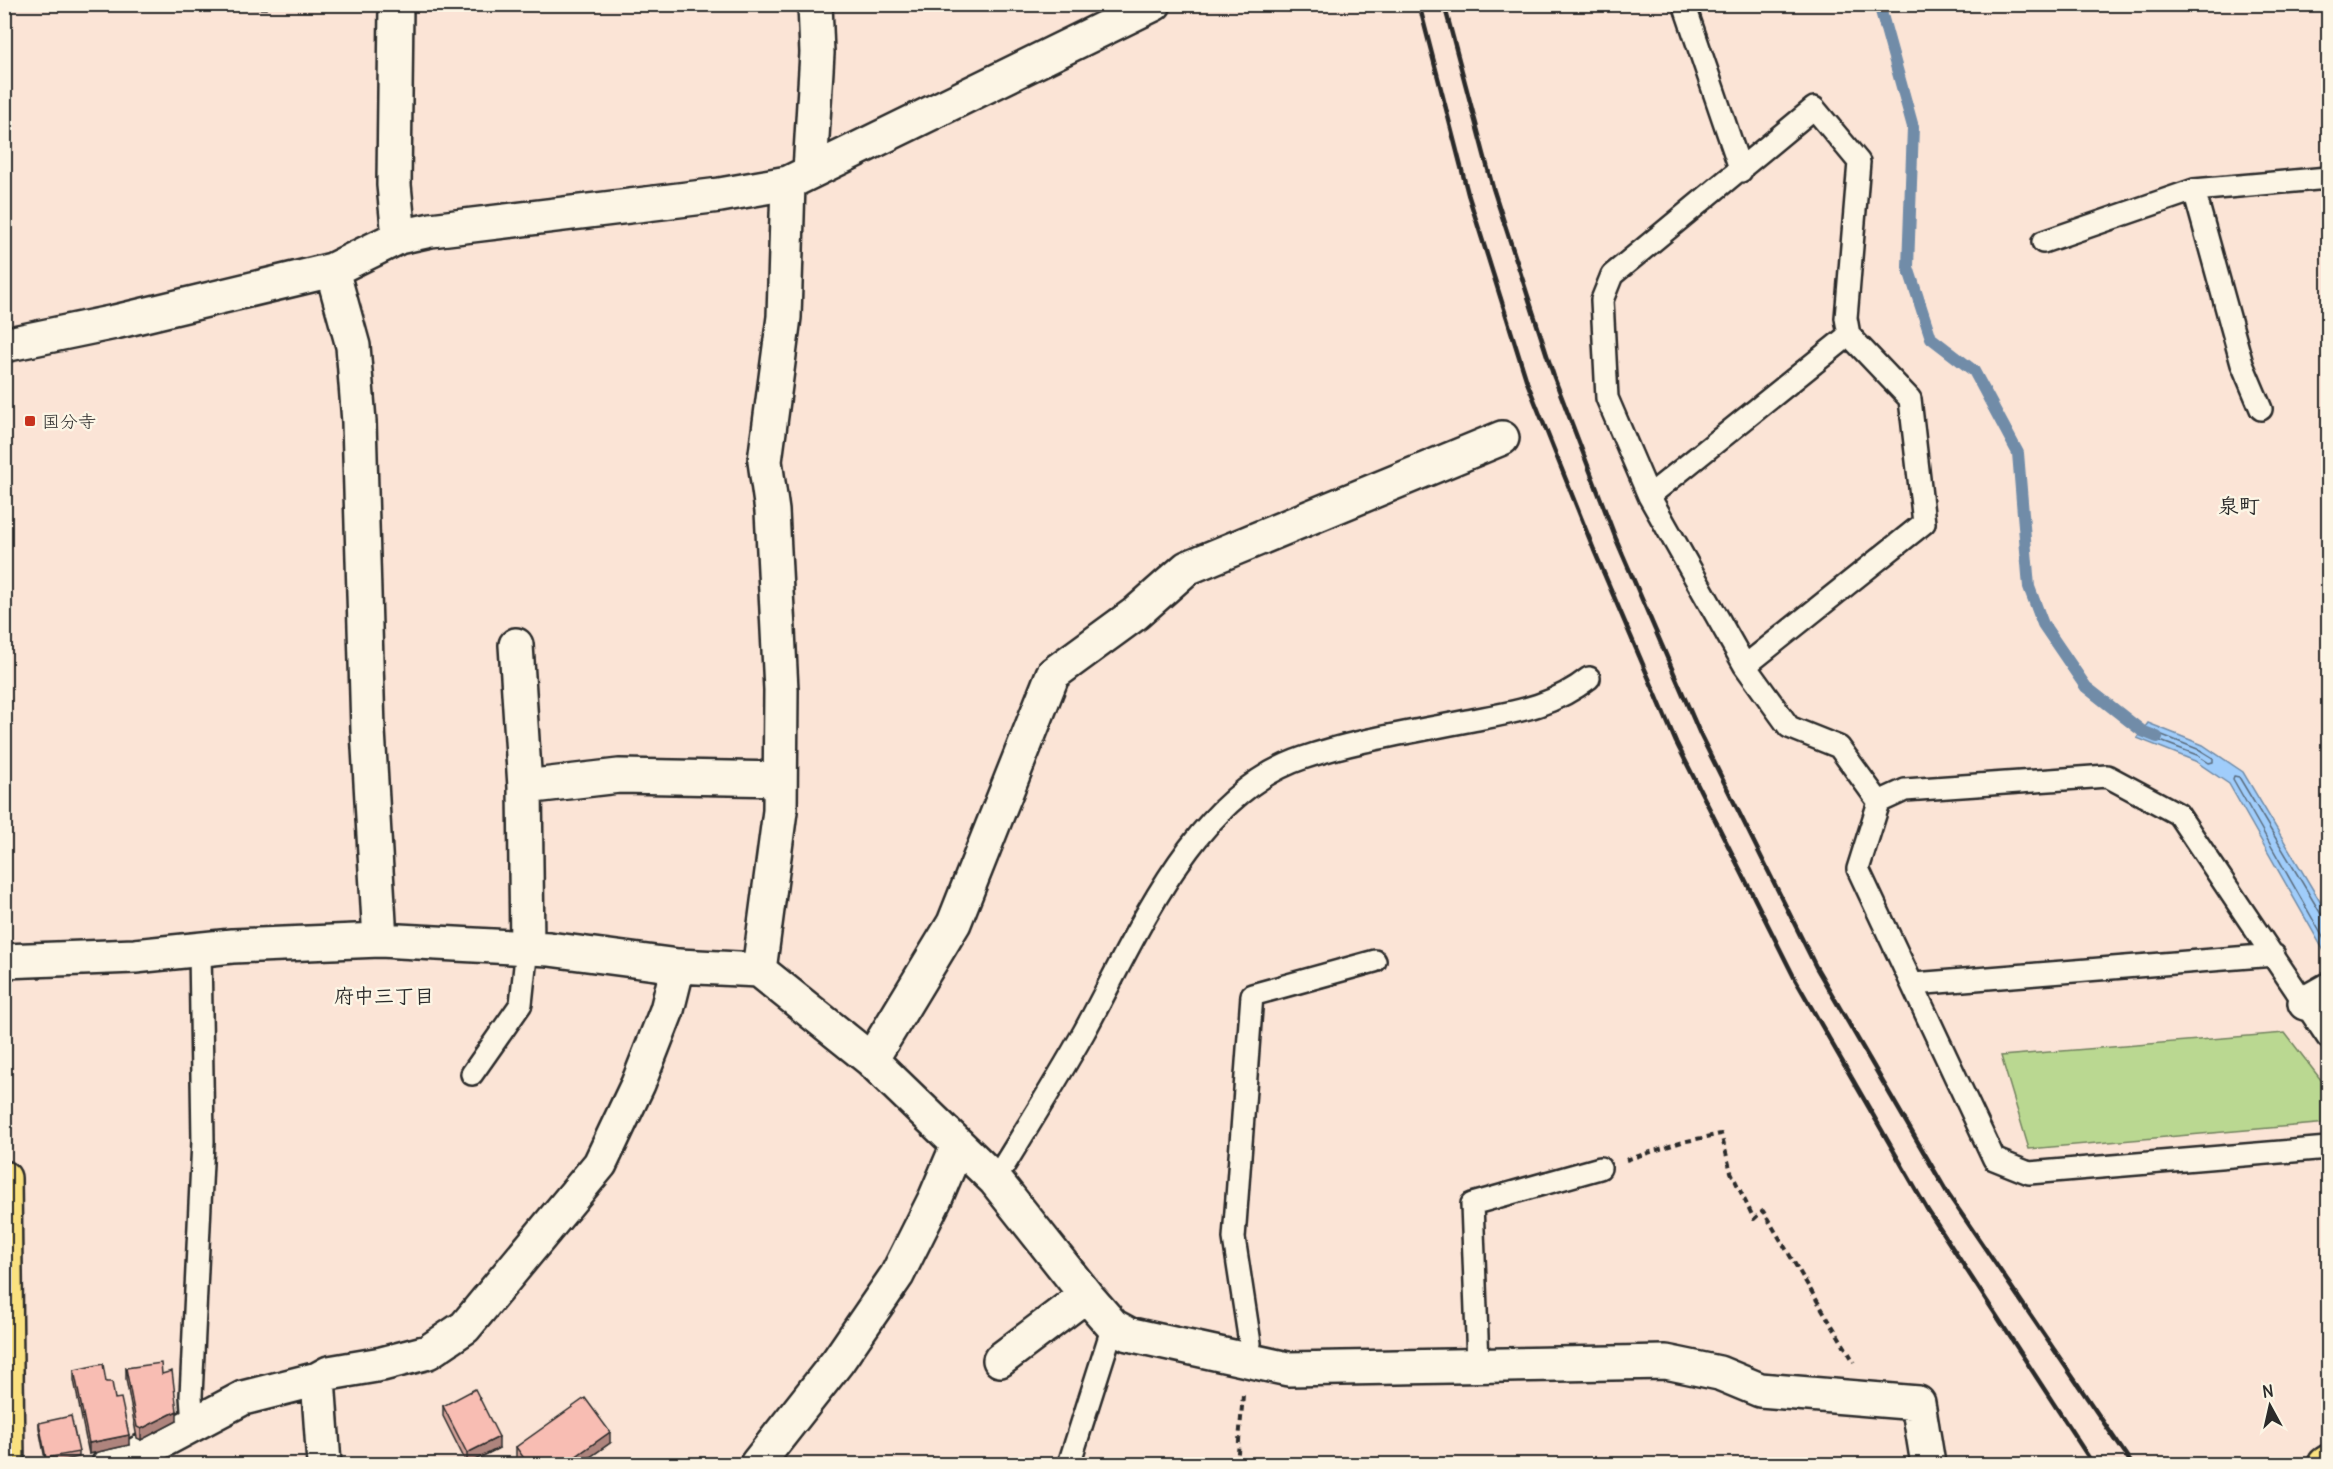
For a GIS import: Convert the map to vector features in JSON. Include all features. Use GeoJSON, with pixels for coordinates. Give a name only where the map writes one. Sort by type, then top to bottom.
{"type":"FeatureCollection","features":[{"type":"Feature","properties":{"kind":"highway"},"geometry":{"type":"LineString","coordinates":[[4,1178],[7,1464]]}},
{"type":"Feature","properties":{"kind":"street"},"geometry":{"type":"LineString","coordinates":[[396,4],[394,185],[399,237]]}},
{"type":"Feature","properties":{"kind":"street"},"geometry":{"type":"LineString","coordinates":[[759,970],[780,811],[781,690],[772,511],[765,461],[799,177],[817,53],[815,4]]}},
{"type":"Feature","properties":{"kind":"street"},"geometry":{"type":"LineString","coordinates":[[4,345],[115,322],[332,270],[399,237],[431,230],[720,195],[799,177],[1154,4]]}},
{"type":"Feature","properties":{"kind":"street"},"geometry":{"type":"LineString","coordinates":[[332,270],[353,346],[359,422],[368,730],[380,940]]}},
{"type":"Feature","properties":{"kind":"street"},"geometry":{"type":"LineString","coordinates":[[871,1060],[954,922],[1053,674],[1135,614],[1187,568],[1502,438]]}},
{"type":"Feature","properties":{"kind":"street"},"geometry":{"type":"LineString","coordinates":[[516,645],[525,788],[527,947]]}},
{"type":"Feature","properties":{"kind":"street"},"geometry":{"type":"LineString","coordinates":[[525,788],[619,776],[780,779]]}},
{"type":"Feature","properties":{"kind":"street"},"geometry":{"type":"LineString","coordinates":[[4,961],[135,956],[200,949],[380,940],[527,947],[678,966],[759,970],[871,1060],[995,1180],[1086,1295],[1113,1326],[1128,1334],[1288,1369],[1374,1369],[1478,1363],[1666,1362],[1719,1373],[1760,1390],[1918,1403],[1928,1464]]}},
{"type":"Feature","properties":{"kind":"street"},"geometry":{"type":"LineString","coordinates":[[109,1464],[130,1458],[243,1398],[318,1379],[329,1373],[382,1364],[428,1352],[465,1328],[600,1164],[667,1010],[678,966]]}},
{"type":"Feature","properties":{"kind":"street"},"geometry":{"type":"LineString","coordinates":[[757,1464],[838,1361],[897,1275],[935,1199],[958,1145]]}},
{"type":"Feature","properties":{"kind":"street"},"geometry":{"type":"LineString","coordinates":[[1000,1360],[1086,1295]]}},
{"type":"Feature","properties":{"kind":"street"},"geometry":{"type":"LineString","coordinates":[[318,1379],[324,1464]]}},
{"type":"Feature","properties":{"kind":"lane"},"geometry":{"type":"LineString","coordinates":[[1684,4],[1741,171]]}},
{"type":"Feature","properties":{"kind":"lane"},"geometry":{"type":"LineString","coordinates":[[1745,666],[1924,523],[1910,399],[1850,335],[1846,318],[1859,162],[1815,108],[1612,275],[1602,300],[1607,398],[1649,496],[1745,666],[1789,727],[1839,747],[1879,802]]}},
{"type":"Feature","properties":{"kind":"lane"},"geometry":{"type":"LineString","coordinates":[[2043,242],[2194,190],[2328,178]]}},
{"type":"Feature","properties":{"kind":"lane"},"geometry":{"type":"LineString","coordinates":[[2194,190],[2242,364],[2261,409]]}},
{"type":"Feature","properties":{"kind":"lane"},"geometry":{"type":"LineString","coordinates":[[1649,496],[1850,335]]}},
{"type":"Feature","properties":{"kind":"lane"},"geometry":{"type":"LineString","coordinates":[[995,1180],[1084,1032],[1144,915],[1192,845],[1240,796],[1276,770],[1305,757],[1386,738],[1504,715],[1569,694],[1589,678]]}},
{"type":"Feature","properties":{"kind":"lane"},"geometry":{"type":"LineString","coordinates":[[2328,1038],[2317,996],[2274,955],[2178,814],[2107,776],[1905,790],[1879,802],[1858,869],[1914,984],[1994,1159],[2029,1173],[2328,1148]]}},
{"type":"Feature","properties":{"kind":"lane"},"geometry":{"type":"LineString","coordinates":[[472,1074],[521,1004],[527,947]]}},
{"type":"Feature","properties":{"kind":"lane"},"geometry":{"type":"LineString","coordinates":[[193,1425],[191,1396],[203,1141],[200,949]]}},
{"type":"Feature","properties":{"kind":"lane"},"geometry":{"type":"LineString","coordinates":[[1914,984],[2274,955]]}},
{"type":"Feature","properties":{"kind":"lane"},"geometry":{"type":"LineString","coordinates":[[1246,1361],[1250,1343],[1234,1238],[1252,995],[1375,960]]}},
{"type":"Feature","properties":{"kind":"lane"},"geometry":{"type":"LineString","coordinates":[[1478,1363],[1472,1204],[1600,1168]]}},
{"type":"Feature","properties":{"kind":"lane"},"geometry":{"type":"LineString","coordinates":[[1069,1464],[1113,1326]]}},
{"type":"Feature","properties":{"kind":"path"},"geometry":{"type":"LineString","coordinates":[[1600,1168],[1682,1142],[1721,1134],[1731,1172],[1754,1219],[1762,1211],[1876,1400]]}},
{"type":"Feature","properties":{"kind":"path"},"geometry":{"type":"LineString","coordinates":[[1237,1464],[1246,1361]]}},
{"type":"Feature","properties":{"kind":"green space"},"geometry":{"type":"Polygon","coordinates":[[[2285,1033],[2328,1089],[2328,1123],[2029,1149],[2001,1056],[2285,1033]]]}},
{"type":"Feature","properties":{"kind":"water"},"geometry":{"type":"Polygon","coordinates":[[[2148,723],[2203,745],[2243,772],[2328,915],[2328,958],[2229,784],[2195,761],[2137,738],[2148,723]]]}},
{"type":"Feature","properties":{"kind":"building"},"geometry":{"type":"Polygon","coordinates":[[[161,1363],[162,1374],[172,1371],[177,1411],[141,1429],[137,1427],[126,1368],[161,1363]]]}},
{"type":"Feature","properties":{"kind":"building"},"geometry":{"type":"Polygon","coordinates":[[[103,1364],[106,1382],[112,1382],[115,1399],[121,1398],[129,1435],[89,1443],[74,1370],[103,1364]]]}},
{"type":"Feature","properties":{"kind":"building"},"geometry":{"type":"Polygon","coordinates":[[[475,1389],[499,1437],[467,1453],[443,1406],[475,1389]]]}},
{"type":"Feature","properties":{"kind":"building"},"geometry":{"type":"Polygon","coordinates":[[[585,1398],[610,1432],[565,1464],[528,1464],[516,1447],[585,1398]]]}},
{"type":"Feature","properties":{"kind":"building"},"geometry":{"type":"Polygon","coordinates":[[[71,1416],[79,1452],[46,1458],[39,1423],[71,1416]]]}},
{"type":"Feature","properties":{"kind":"waterway"},"geometry":{"type":"LineString","coordinates":[[1879,4],[1913,127],[1908,267],[1931,338],[1974,371],[2018,453],[2029,587],[2043,624],[2086,687],[2142,731],[2157,737]]}},
{"type":"Feature","properties":{"kind":"railway"},"geometry":{"type":"LineString","coordinates":[[1419,4],[1468,194],[1527,382],[1594,550],[1676,742],[1795,979],[1927,1209],[2093,1464]]}},
{"type":"Feature","properties":{"kind":"railway"},"geometry":{"type":"LineString","coordinates":[[1444,4],[1493,188],[1554,377],[1616,539],[1701,736],[1816,967],[1948,1194],[2132,1464]]}},
{"type":"Feature","properties":{"kind":"place","name":"国分寺"},"geometry":{"type":"Point","coordinates":[30,421]}},
{"type":"Feature","properties":{"kind":"district","name":"泉町"},"geometry":{"type":"Point","coordinates":[2239,505]}},
{"type":"Feature","properties":{"kind":"district","name":"府中三丁目"},"geometry":{"type":"Point","coordinates":[384,995]}}]}
